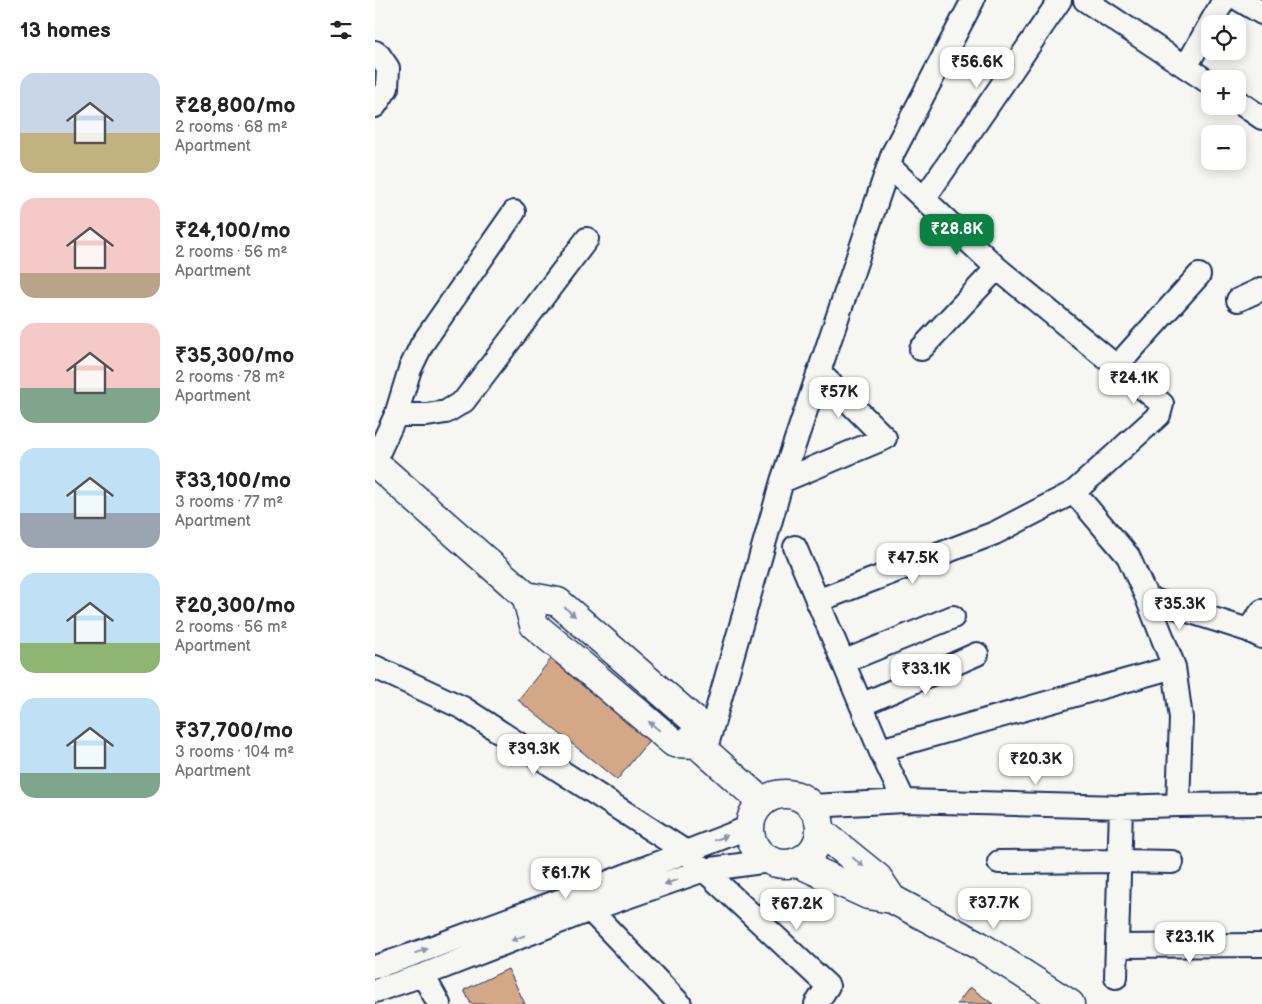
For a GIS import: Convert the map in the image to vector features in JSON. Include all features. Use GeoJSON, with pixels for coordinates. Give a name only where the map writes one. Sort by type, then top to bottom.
{"type":"FeatureCollection","features":[{"type":"Feature","properties":{"kind":"main road"},"geometry":{"type":"LineString","coordinates":[[375,461],[526,596],[558,602],[695,721],[701,748],[762,802]]}},
{"type":"Feature","properties":{"kind":"main road"},"geometry":{"type":"LineString","coordinates":[[788,794],[801,797],[812,806],[818,818],[820,831],[817,845],[808,856],[796,862],[783,864],[769,861],[758,852],[752,840],[750,827],[753,813],[762,802],[774,795],[788,794]]}},
{"type":"Feature","properties":{"kind":"main road"},"geometry":{"type":"LineString","coordinates":[[820,831],[878,878],[892,899]]}},
{"type":"Feature","properties":{"kind":"main road"},"geometry":{"type":"LineString","coordinates":[[796,862],[868,896],[892,899],[980,946],[1070,1004]]}},
{"type":"Feature","properties":{"kind":"street"},"geometry":{"type":"LineString","coordinates":[[701,748],[782,481],[893,153],[973,0]]}},
{"type":"Feature","properties":{"kind":"street"},"geometry":{"type":"LineString","coordinates":[[924,199],[1060,0]]}},
{"type":"Feature","properties":{"kind":"street"},"geometry":{"type":"LineString","coordinates":[[1085,0],[1201,77]]}},
{"type":"Feature","properties":{"kind":"street"},"geometry":{"type":"LineString","coordinates":[[1215,15],[1224,0]]}},
{"type":"Feature","properties":{"kind":"street"},"geometry":{"type":"LineString","coordinates":[[1240,0],[1262,13]]}},
{"type":"Feature","properties":{"kind":"street"},"geometry":{"type":"LineString","coordinates":[[1186,67],[1201,40]]}},
{"type":"Feature","properties":{"kind":"street"},"geometry":{"type":"LineString","coordinates":[[375,52],[388,68],[387,88],[375,106]]}},
{"type":"Feature","properties":{"kind":"street"},"geometry":{"type":"LineString","coordinates":[[1246,107],[1262,118]]}},
{"type":"Feature","properties":{"kind":"street"},"geometry":{"type":"LineString","coordinates":[[817,601],[995,533],[1074,492],[1159,415],[1162,404],[997,268],[889,166]]}},
{"type":"Feature","properties":{"kind":"street"},"geometry":{"type":"LineString","coordinates":[[375,461],[396,415],[410,369],[422,344],[514,212]]}},
{"type":"Feature","properties":{"kind":"street"},"geometry":{"type":"LineString","coordinates":[[396,415],[427,415],[446,412],[464,401],[587,239]]}},
{"type":"Feature","properties":{"kind":"street"},"geometry":{"type":"LineString","coordinates":[[921,350],[997,268]]}},
{"type":"Feature","properties":{"kind":"street"},"geometry":{"type":"LineString","coordinates":[[1117,366],[1199,275]]}},
{"type":"Feature","properties":{"kind":"street"},"geometry":{"type":"LineString","coordinates":[[1238,300],[1262,289]]}},
{"type":"Feature","properties":{"kind":"street"},"geometry":{"type":"LineString","coordinates":[[782,481],[885,438],[819,372]]}},
{"type":"Feature","properties":{"kind":"street"},"geometry":{"type":"LineString","coordinates":[[1074,492],[1128,556],[1174,667],[1181,718],[1178,805]]}},
{"type":"Feature","properties":{"kind":"street"},"geometry":{"type":"LineString","coordinates":[[795,547],[879,750],[904,801]]}},
{"type":"Feature","properties":{"kind":"street"},"geometry":{"type":"LineString","coordinates":[[1147,598],[1255,633],[1262,611]]}},
{"type":"Feature","properties":{"kind":"street"},"geometry":{"type":"LineString","coordinates":[[843,662],[953,617]]}},
{"type":"Feature","properties":{"kind":"street"},"geometry":{"type":"LineString","coordinates":[[861,705],[977,654]]}},
{"type":"Feature","properties":{"kind":"street"},"geometry":{"type":"LineString","coordinates":[[375,666],[463,708],[686,852],[829,986],[816,1004]]}},
{"type":"Feature","properties":{"kind":"street"},"geometry":{"type":"LineString","coordinates":[[879,750],[1174,667]]}},
{"type":"Feature","properties":{"kind":"street"},"geometry":{"type":"LineString","coordinates":[[812,806],[904,801],[1121,807],[1262,804]]}},
{"type":"Feature","properties":{"kind":"street"},"geometry":{"type":"LineString","coordinates":[[1116,977],[1121,807]]}},
{"type":"Feature","properties":{"kind":"street"},"geometry":{"type":"LineString","coordinates":[[375,967],[583,892],[750,827]]}},
{"type":"Feature","properties":{"kind":"street"},"geometry":{"type":"LineString","coordinates":[[375,992],[590,910],[704,870],[769,861]]}},
{"type":"Feature","properties":{"kind":"street"},"geometry":{"type":"LineString","coordinates":[[999,862],[1172,862]]}},
{"type":"Feature","properties":{"kind":"street"},"geometry":{"type":"LineString","coordinates":[[590,910],[681,1004]]}},
{"type":"Feature","properties":{"kind":"street"},"geometry":{"type":"LineString","coordinates":[[1117,946],[1262,946]]}},
{"type":"Feature","properties":{"kind":"street"},"geometry":{"type":"LineString","coordinates":[[423,975],[439,1004]]}},
{"type":"Feature","properties":{"kind":"building"},"geometry":{"type":"Polygon","coordinates":[[[551,659],[650,739],[617,780],[518,700],[551,659]]]}},
{"type":"Feature","properties":{"kind":"building"},"geometry":{"type":"Polygon","coordinates":[[[508,969],[525,1004],[471,1004],[464,990],[508,969]]]}},
{"type":"Feature","properties":{"kind":"building"},"geometry":{"type":"Polygon","coordinates":[[[970,987],[993,1004],[957,1004],[970,987]]]}}]}
